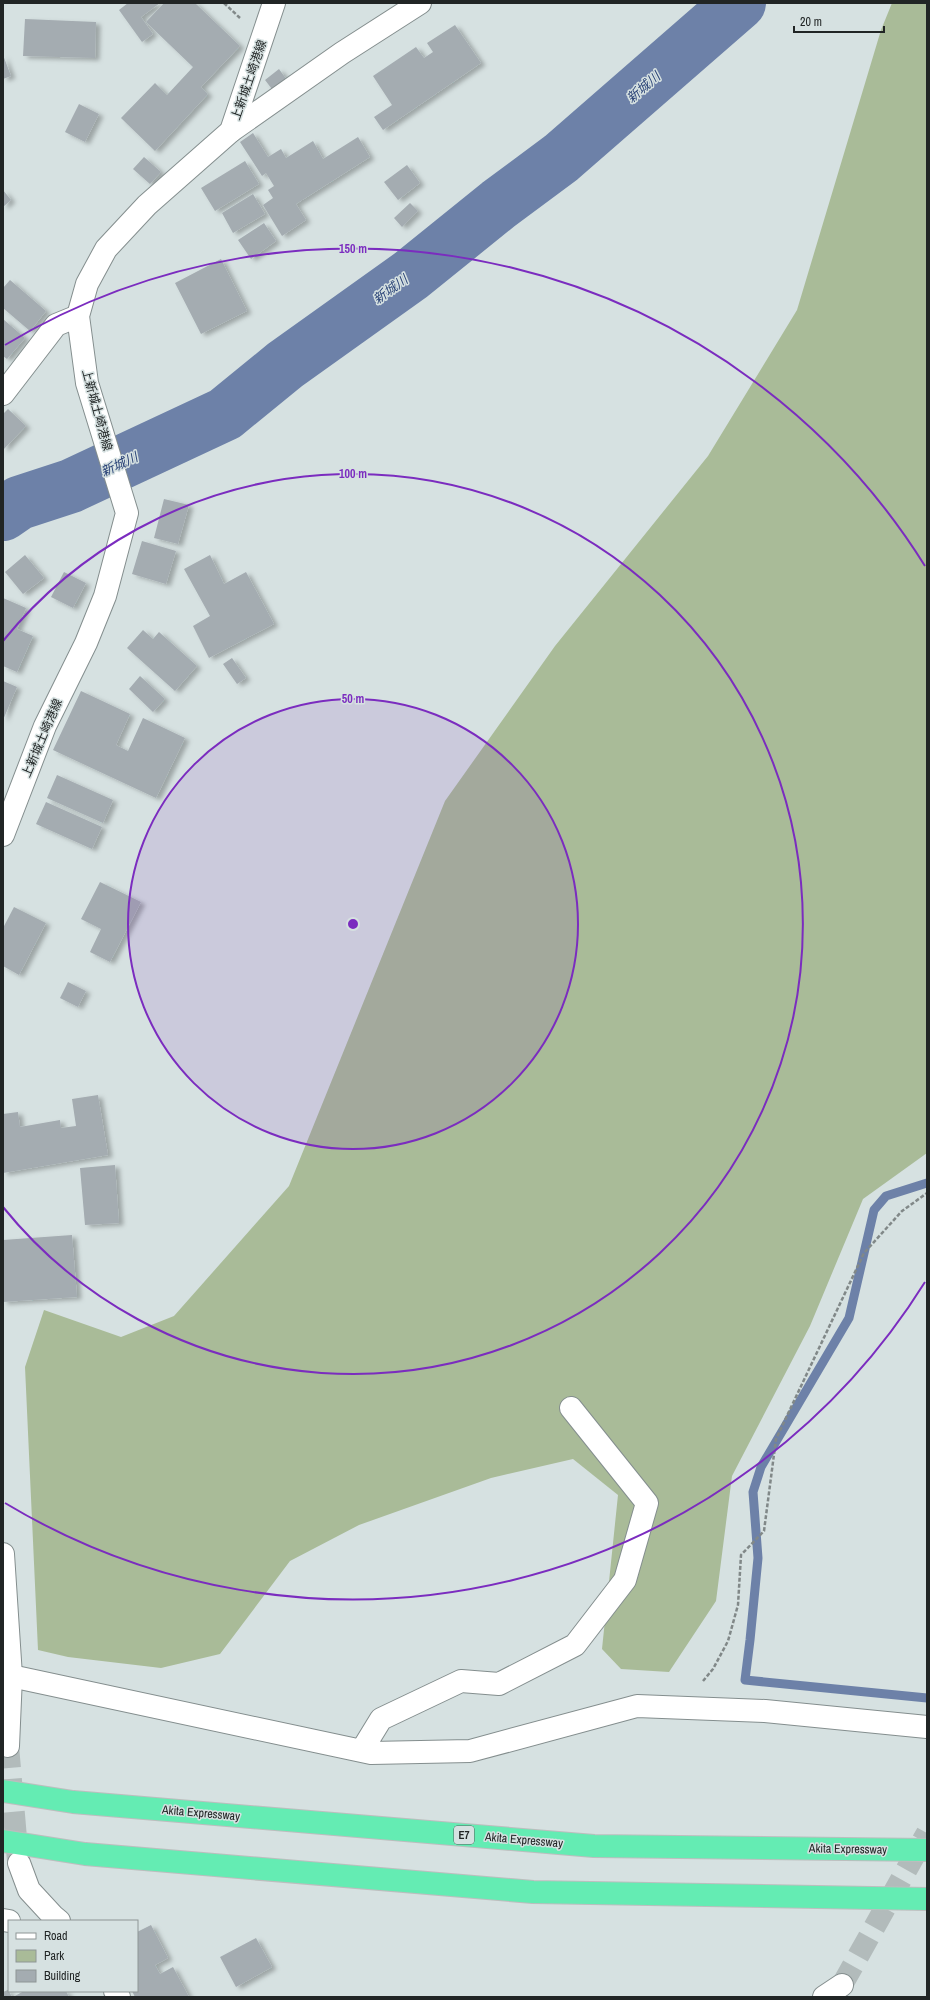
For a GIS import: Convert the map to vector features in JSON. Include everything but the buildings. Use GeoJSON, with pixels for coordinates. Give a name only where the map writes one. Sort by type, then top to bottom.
{"type":"FeatureCollection","features":[{"type":"Feature","properties":{"kind":"highway","name":"Akita Expressway"},"geometry":{"type":"LineString","coordinates":[[3,1791],[73,1802],[594,1846],[927,1850]]}},
{"type":"Feature","properties":{"kind":"highway"},"geometry":{"type":"LineString","coordinates":[[3,1841],[85,1854],[532,1892],[927,1899]]}},
{"type":"Feature","properties":{"kind":"street","name":"上新城土崎港線"},"geometry":{"type":"LineString","coordinates":[[3,835],[45,726],[86,643],[105,596],[127,513],[87,383],[78,316],[87,284],[106,250],[147,205],[231,131],[274,3]]}},
{"type":"Feature","properties":{"kind":"street"},"geometry":{"type":"LineString","coordinates":[[231,131],[342,53],[420,3]]}},
{"type":"Feature","properties":{"kind":"street"},"geometry":{"type":"LineString","coordinates":[[3,394],[56,325],[78,316]]}},
{"type":"Feature","properties":{"kind":"street"},"geometry":{"type":"LineString","coordinates":[[362,1750],[381,1719],[461,1681],[499,1684],[575,1645],[625,1580],[647,1503],[570,1408]]}},
{"type":"Feature","properties":{"kind":"street"},"geometry":{"type":"LineString","coordinates":[[3,1554],[11,1676],[8,1746]]}},
{"type":"Feature","properties":{"kind":"street"},"geometry":{"type":"LineString","coordinates":[[11,1676],[372,1753],[470,1751],[637,1706],[765,1711],[927,1727]]}},
{"type":"Feature","properties":{"kind":"street"},"geometry":{"type":"LineString","coordinates":[[19,1863],[29,1890],[58,1920]]}},
{"type":"Feature","properties":{"kind":"street"},"geometry":{"type":"LineString","coordinates":[[824,1997],[842,1985]]}},
{"type":"Feature","properties":{"kind":"path"},"geometry":{"type":"LineString","coordinates":[[703,1682],[713,1669],[728,1641],[738,1604],[741,1555],[764,1531],[776,1439],[864,1253],[902,1211],[927,1193]]}},
{"type":"Feature","properties":{"kind":"green space"},"geometry":{"type":"Polygon","coordinates":[[[892,3],[927,3],[927,1153],[863,1199],[810,1326],[732,1476],[716,1601],[669,1672],[621,1669],[602,1649],[618,1495],[573,1459],[491,1478],[359,1525],[290,1561],[220,1654],[161,1668],[68,1657],[38,1650],[25,1367],[44,1310],[121,1337],[174,1316],[289,1186],[445,801],[555,646],[708,456],[797,310],[881,30],[892,3]]]}},
{"type":"Feature","properties":{"kind":"waterway","name":"新城川"},"geometry":{"type":"LineString","coordinates":[[3,514],[19,503],[71,486],[225,414],[285,365],[411,275],[499,204],[561,158],[739,3]]}},
{"type":"Feature","properties":{"kind":"waterway"},"geometry":{"type":"LineString","coordinates":[[927,1183],[886,1196],[874,1210],[849,1318],[761,1467],[753,1492],[758,1558],[745,1680],[927,1698]]}},
{"type":"Feature","properties":{"kind":"tunnel"},"geometry":{"type":"LineString","coordinates":[[8,1746],[18,1861]]}},
{"type":"Feature","properties":{"kind":"tunnel"},"geometry":{"type":"LineString","coordinates":[[842,1985],[927,1833]]}}]}
